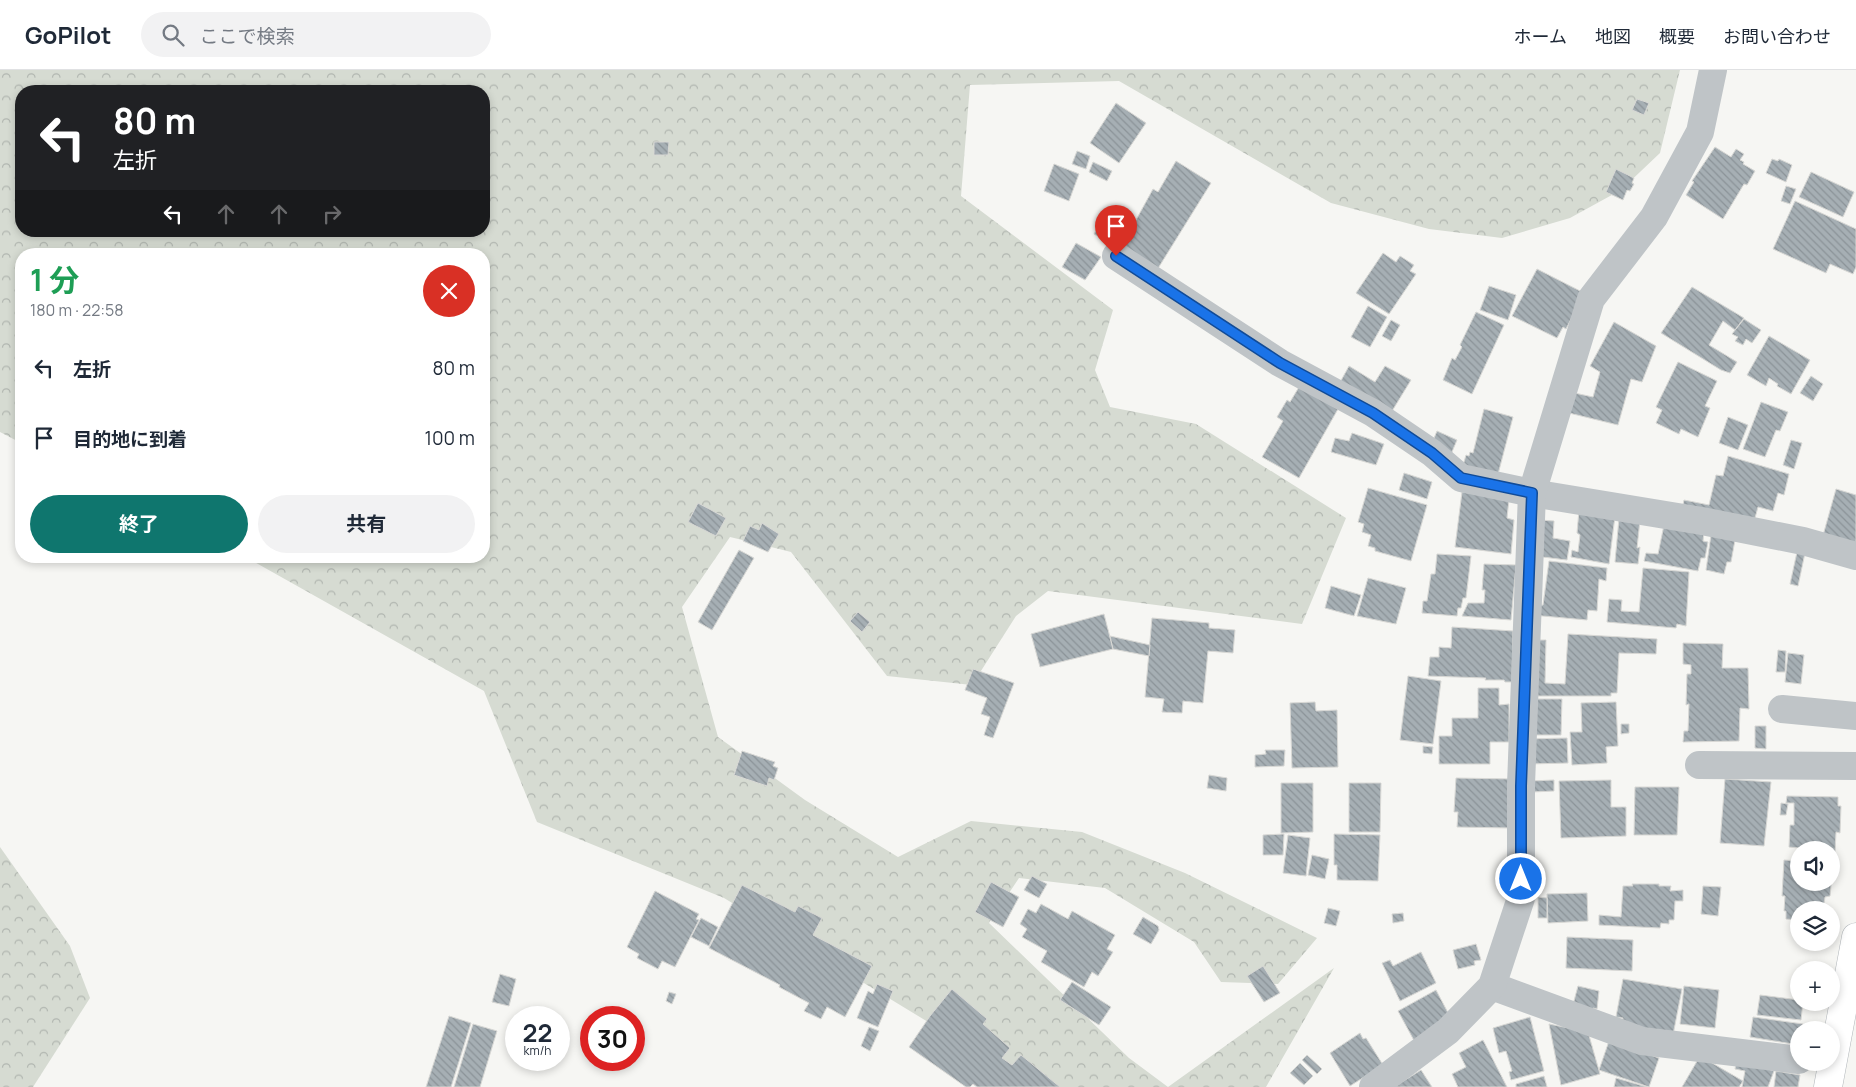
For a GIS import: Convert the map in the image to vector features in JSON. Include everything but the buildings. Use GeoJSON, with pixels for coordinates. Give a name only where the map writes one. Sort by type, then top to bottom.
{"type":"FeatureCollection","features":[{"type":"Feature","properties":{"kind":"main road"},"geometry":{"type":"LineString","coordinates":[[1838,1021],[1856,937]]}},
{"type":"Feature","properties":{"kind":"street"},"geometry":{"type":"LineString","coordinates":[[1373,1087],[1448,1031],[1492,986],[1521,898],[1521,786],[1532,493],[1591,299],[1654,217],[1700,132],[1713,70]]}},
{"type":"Feature","properties":{"kind":"street"},"geometry":{"type":"LineString","coordinates":[[1116,256],[1280,363],[1373,413],[1432,453],[1461,478],[1532,493],[1702,521],[1803,541],[1856,556]]}},
{"type":"Feature","properties":{"kind":"street"},"geometry":{"type":"LineString","coordinates":[[1782,709],[1856,716]]}},
{"type":"Feature","properties":{"kind":"street"},"geometry":{"type":"LineString","coordinates":[[1699,765],[1856,766]]}},
{"type":"Feature","properties":{"kind":"street"},"geometry":{"type":"LineString","coordinates":[[1492,986],[1642,1041],[1790,1059]]}},
{"type":"Feature","properties":{"kind":"green space"},"geometry":{"type":"Polygon","coordinates":[[[0,70],[1680,70],[1660,153],[1621,190],[1570,218],[1502,238],[1429,229],[1331,203],[1119,81],[970,85],[961,196],[1113,310],[1095,370],[1110,407],[1196,424],[1346,518],[1302,624],[1048,591],[1016,616],[972,685],[887,676],[791,552],[730,537],[682,607],[718,737],[805,800],[898,857],[971,821],[1082,832],[1185,873],[1317,938],[1278,984],[1221,982],[1194,942],[1105,888],[1019,878],[989,923],[1129,1058],[1168,1087],[1035,1087],[724,898],[537,822],[484,691],[256,563],[490,563],[490,248],[15,248],[15,440],[0,432],[0,70]]]}},
{"type":"Feature","properties":{"kind":"green space"},"geometry":{"type":"Polygon","coordinates":[[[0,847],[70,946],[90,998],[33,1087],[0,1087],[0,847]]]}},
{"type":"Feature","properties":{"kind":"green space"},"geometry":{"type":"Polygon","coordinates":[[[1334,968],[1266,1087],[1168,1087],[1334,968]]]}},
{"type":"Feature","properties":{"kind":"route"},"geometry":{"type":"LineString","coordinates":[[1116,256],[1280,363],[1373,413],[1432,453],[1461,478],[1532,493],[1521,786],[1521,879]]}}]}
